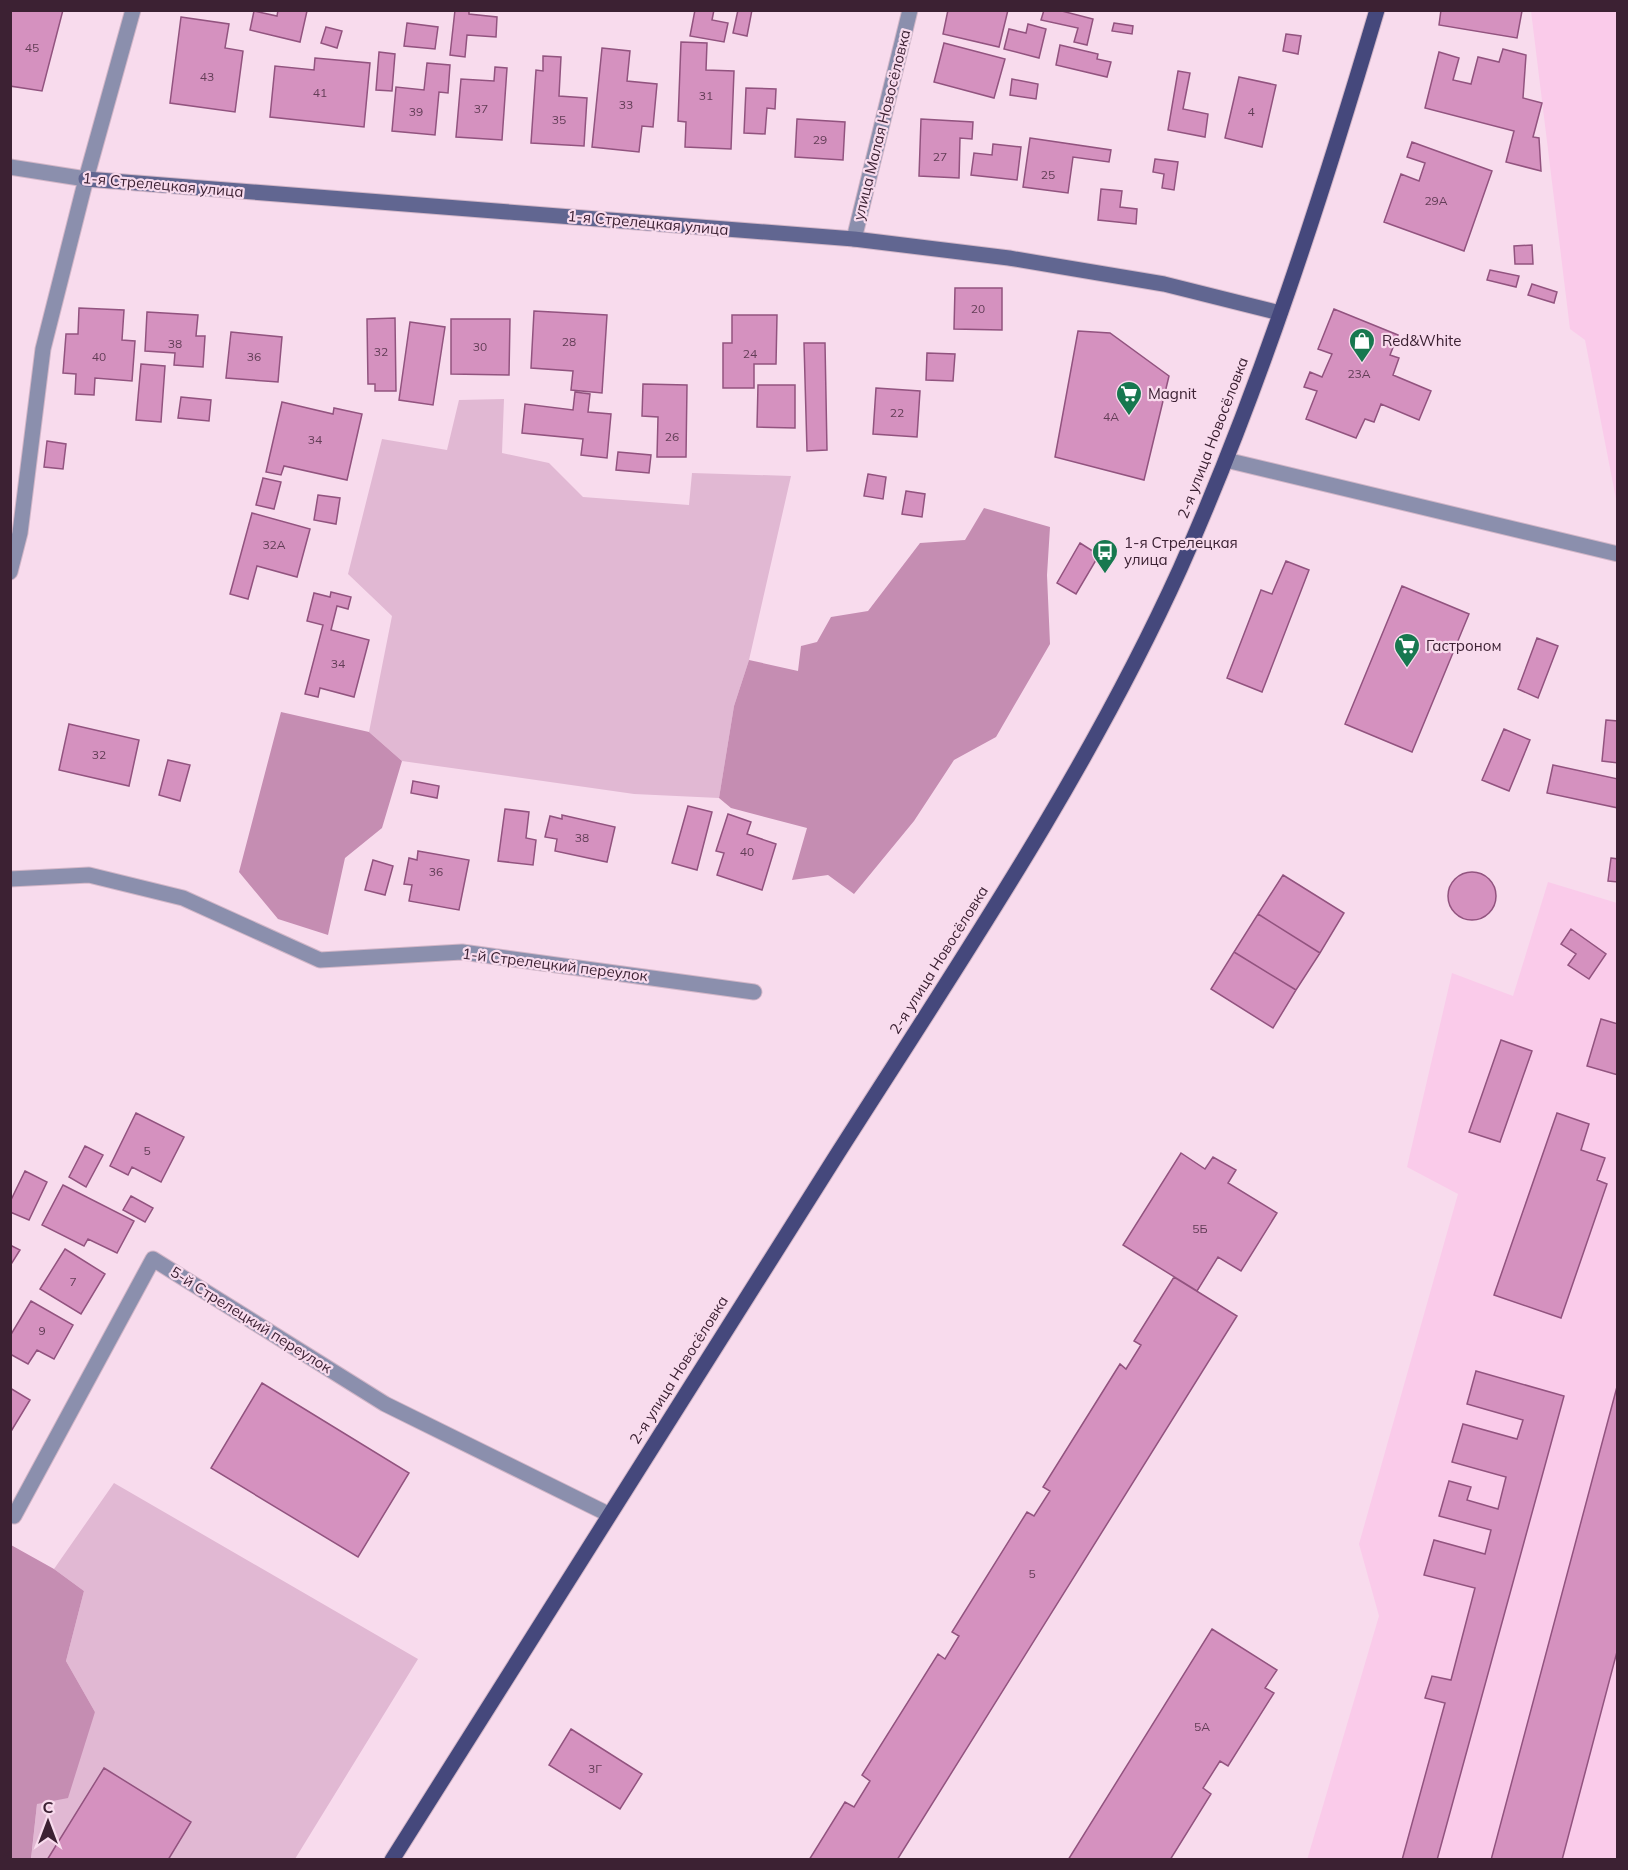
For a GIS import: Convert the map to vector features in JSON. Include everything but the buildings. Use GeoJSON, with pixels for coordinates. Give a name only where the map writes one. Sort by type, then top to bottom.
{"type":"FeatureCollection","features":[{"type":"Feature","properties":{"kind":"main road","name":"2-я улица Новосёловка"},"geometry":{"type":"LineString","coordinates":[[392,1860],[608,1514],[997,902],[1068,784],[1126,679],[1178,572],[1226,460],[1280,313],[1332,159],[1377,10]]}},
{"type":"Feature","properties":{"kind":"street"},"geometry":{"type":"LineString","coordinates":[[10,572],[20,533],[43,349],[86,179],[133,10]]}},
{"type":"Feature","properties":{"kind":"street","name":"улица Малая Новосёловка"},"geometry":{"type":"LineString","coordinates":[[854,239],[910,10]]}},
{"type":"Feature","properties":{"kind":"street","name":"1-я Стрелецкая улица"},"geometry":{"type":"LineString","coordinates":[[10,167],[86,179],[854,239],[1009,258],[1164,284],[1280,313]]}},
{"type":"Feature","properties":{"kind":"street"},"geometry":{"type":"LineString","coordinates":[[1226,460],[1617,554]]}},
{"type":"Feature","properties":{"kind":"street","name":"1-й Стрелецкий переулок"},"geometry":{"type":"LineString","coordinates":[[10,879],[88,875],[183,898],[320,960],[462,952],[754,992]]}},
{"type":"Feature","properties":{"kind":"street","name":"5-й Стрелецкий переулок"},"geometry":{"type":"LineString","coordinates":[[14,1516],[153,1259],[385,1404],[608,1514]]}},
{"type":"Feature","properties":{"kind":"shaded area"},"geometry":{"type":"Polygon","coordinates":[[[1531,11],[1617,11],[1617,504],[1585,340],[1570,329],[1531,11]]]}},
{"type":"Feature","properties":{"kind":"shaded area"},"geometry":{"type":"Polygon","coordinates":[[[504,399],[502,453],[549,463],[583,497],[689,505],[692,473],[791,476],[749,660],[734,706],[719,798],[634,794],[402,761],[369,732],[392,616],[348,574],[382,439],[447,450],[459,400],[504,399]]]}},
{"type":"Feature","properties":{"kind":"shaded area"},"geometry":{"type":"Polygon","coordinates":[[[984,508],[1050,527],[1047,575],[1050,644],[996,737],[954,760],[914,821],[854,894],[828,875],[792,880],[807,828],[731,808],[719,798],[734,706],[749,660],[798,671],[801,646],[817,642],[831,617],[868,611],[920,543],[965,540],[984,508]]]}},
{"type":"Feature","properties":{"kind":"shaded area"},"geometry":{"type":"Polygon","coordinates":[[[281,712],[369,732],[402,761],[382,828],[345,858],[328,935],[278,919],[239,872],[281,712]]]}},
{"type":"Feature","properties":{"kind":"shaded area"},"geometry":{"type":"Polygon","coordinates":[[[1548,882],[1617,903],[1617,1859],[1307,1860],[1379,1616],[1359,1544],[1458,1194],[1407,1167],[1452,973],[1513,996],[1548,882]]]}},
{"type":"Feature","properties":{"kind":"shaded area"},"geometry":{"type":"Polygon","coordinates":[[[114,1483],[418,1659],[295,1859],[31,1860],[37,1804],[95,1712],[66,1661],[84,1591],[54,1569],[114,1483]]]}},
{"type":"Feature","properties":{"kind":"shaded area"},"geometry":{"type":"Polygon","coordinates":[[[11,1545],[54,1569],[84,1591],[66,1661],[95,1712],[68,1798],[37,1804],[31,1859],[11,1859],[11,1545]]]}},
{"type":"Feature","properties":{"kind":"place","name":"Red&White"},"geometry":{"type":"Point","coordinates":[1362,364]}},
{"type":"Feature","properties":{"kind":"place","name":"Magnit"},"geometry":{"type":"Point","coordinates":[1129,417]}},
{"type":"Feature","properties":{"kind":"place","name":"1-я Стрелецкая улица"},"geometry":{"type":"Point","coordinates":[1105,575]}},
{"type":"Feature","properties":{"kind":"place","name":"Гастроном"},"geometry":{"type":"Point","coordinates":[1407,669]}}]}
